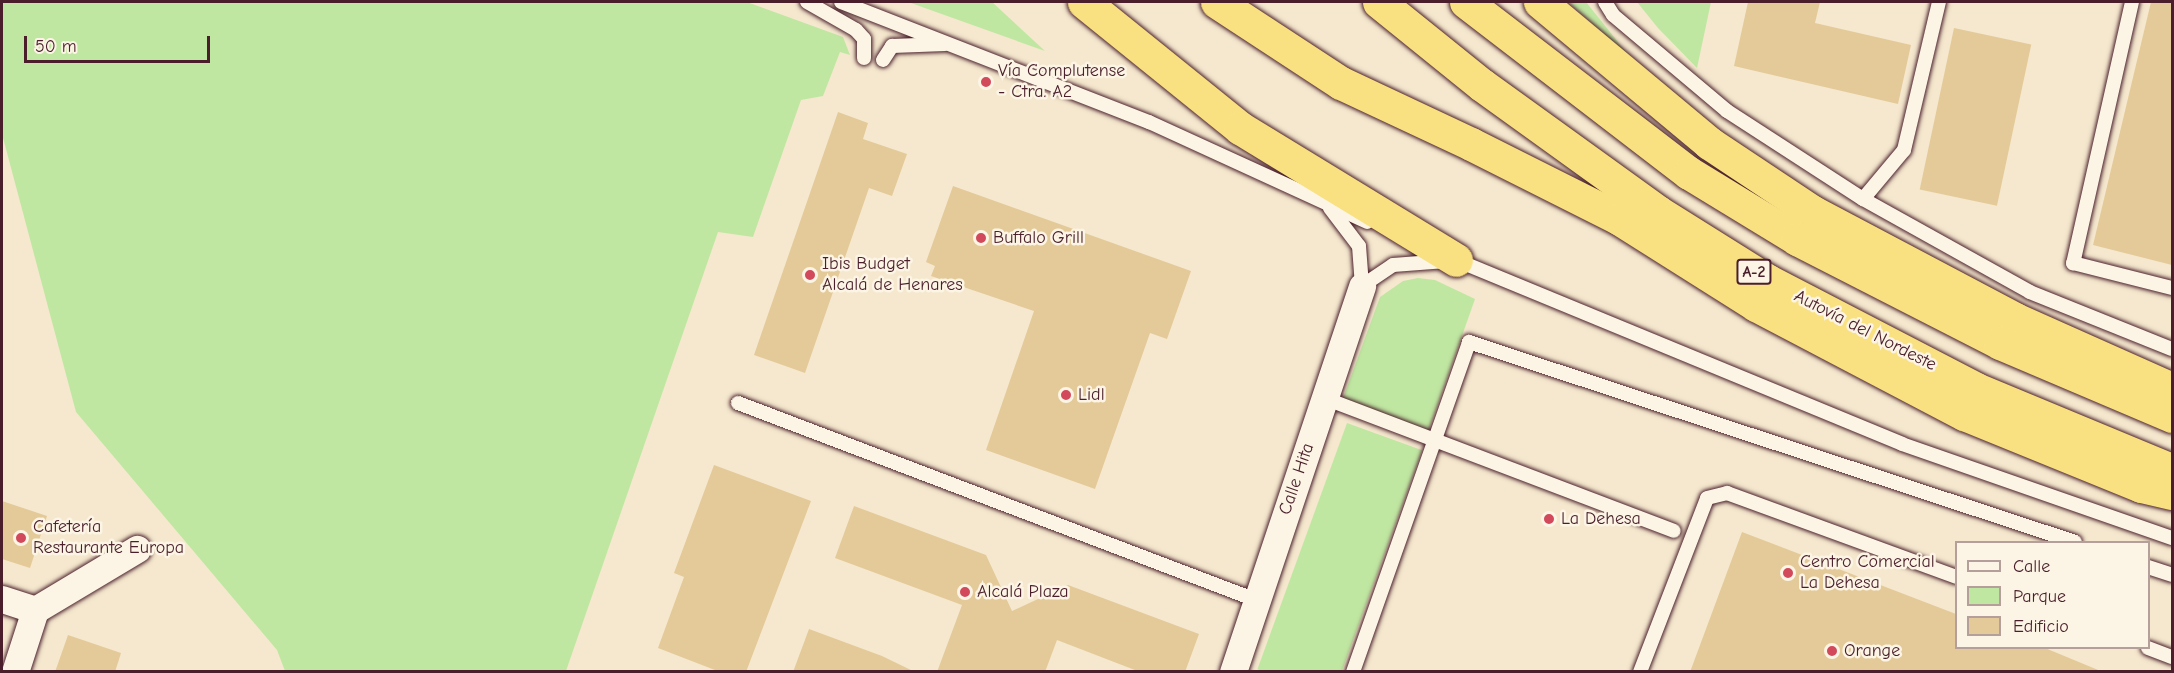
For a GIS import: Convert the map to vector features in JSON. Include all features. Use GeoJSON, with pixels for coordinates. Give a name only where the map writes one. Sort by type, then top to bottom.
{"type":"FeatureCollection","features":[{"type":"Feature","properties":{"kind":"highway"},"geometry":{"type":"LineString","coordinates":[[1084,2],[1240,128],[1456,260]]}},
{"type":"Feature","properties":{"kind":"highway"},"geometry":{"type":"LineString","coordinates":[[1217,2],[1341,83],[1471,144],[1620,219],[1756,304],[1964,414],[2141,486],[2172,493]]}},
{"type":"Feature","properties":{"kind":"highway","name":"Autovía del Nordeste"},"geometry":{"type":"LineString","coordinates":[[1378,2],[1482,85],[1648,205],[1768,281],[1976,389],[2172,470]]}},
{"type":"Feature","properties":{"kind":"highway"},"geometry":{"type":"LineString","coordinates":[[1466,2],[1689,173],[1797,239],[2000,343],[2172,416]]}},
{"type":"Feature","properties":{"kind":"highway"},"geometry":{"type":"LineString","coordinates":[[1540,2],[1709,143],[1813,212],[2015,319],[2172,389]]}},
{"type":"Feature","properties":{"kind":"street","name":"Calle Hita"},"geometry":{"type":"LineString","coordinates":[[1233,672],[1362,286]]}},
{"type":"Feature","properties":{"kind":"street"},"geometry":{"type":"LineString","coordinates":[[15,672],[35,610],[137,549]]}},
{"type":"Feature","properties":{"kind":"street"},"geometry":{"type":"LineString","coordinates":[[2,599],[35,610]]}},
{"type":"Feature","properties":{"kind":"lane"},"geometry":{"type":"LineString","coordinates":[[807,2],[856,30],[864,39],[864,58]]}},
{"type":"Feature","properties":{"kind":"lane"},"geometry":{"type":"LineString","coordinates":[[841,2],[1149,122],[1329,206],[1902,444],[2172,538]]}},
{"type":"Feature","properties":{"kind":"lane"},"geometry":{"type":"LineString","coordinates":[[1605,2],[1612,15],[1727,111],[1863,199],[2030,292],[2172,349]]}},
{"type":"Feature","properties":{"kind":"lane"},"geometry":{"type":"LineString","coordinates":[[1863,199],[1904,150],[1939,2]]}},
{"type":"Feature","properties":{"kind":"lane"},"geometry":{"type":"LineString","coordinates":[[2132,2],[2073,263],[2172,288]]}},
{"type":"Feature","properties":{"kind":"lane"},"geometry":{"type":"LineString","coordinates":[[884,60],[892,46],[953,44]]}},
{"type":"Feature","properties":{"kind":"lane","name":"Calle Hita"},"geometry":{"type":"LineString","coordinates":[[1329,206],[1359,246],[1362,286]]}},
{"type":"Feature","properties":{"kind":"lane"},"geometry":{"type":"LineString","coordinates":[[1362,286],[1393,266],[1456,260]]}},
{"type":"Feature","properties":{"kind":"lane"},"geometry":{"type":"LineString","coordinates":[[1353,672],[1469,342],[2069,541]]}},
{"type":"Feature","properties":{"kind":"lane"},"geometry":{"type":"LineString","coordinates":[[1324,398],[1674,531]]}},
{"type":"Feature","properties":{"kind":"lane"},"geometry":{"type":"LineString","coordinates":[[738,403],[1256,600]]}},
{"type":"Feature","properties":{"kind":"lane"},"geometry":{"type":"LineString","coordinates":[[1640,672],[1707,498],[1727,493],[1955,577]]}},
{"type":"Feature","properties":{"kind":"lane"},"geometry":{"type":"LineString","coordinates":[[2150,568],[2172,575]]}},
{"type":"Feature","properties":{"kind":"lane"},"geometry":{"type":"LineString","coordinates":[[2150,649],[2172,657]]}},
{"type":"Feature","properties":{"kind":"green space"},"geometry":{"type":"Polygon","coordinates":[[[2,2],[747,2],[843,37],[850,55],[840,52],[823,96],[801,100],[753,237],[718,232],[566,671],[285,671],[277,650],[76,412],[2,134],[2,2]]]}},
{"type":"Feature","properties":{"kind":"green space"},"geometry":{"type":"Polygon","coordinates":[[[908,2],[992,2],[1045,51],[908,2]]]}},
{"type":"Feature","properties":{"kind":"green space"},"geometry":{"type":"Polygon","coordinates":[[[1568,2],[1586,2],[1630,57],[1568,2]]]}},
{"type":"Feature","properties":{"kind":"green space"},"geometry":{"type":"Polygon","coordinates":[[[1637,2],[1711,2],[1697,68],[1658,28],[1637,2]]]}},
{"type":"Feature","properties":{"kind":"green space"},"geometry":{"type":"Polygon","coordinates":[[[1418,278],[1435,280],[1475,299],[1428,432],[1342,401],[1380,297],[1403,281],[1418,278]]]}},
{"type":"Feature","properties":{"kind":"green space"},"geometry":{"type":"Polygon","coordinates":[[[1347,423],[1422,450],[1342,672],[1265,672],[1257,669],[1347,423]]]}},
{"type":"Feature","properties":{"kind":"building"},"geometry":{"type":"Polygon","coordinates":[[[1748,2],[1820,2],[1815,23],[1911,45],[1898,104],[1734,66],[1748,2]]]}},
{"type":"Feature","properties":{"kind":"building"},"geometry":{"type":"Polygon","coordinates":[[[2151,2],[2172,2],[2172,265],[2093,245],[2151,2]]]}},
{"type":"Feature","properties":{"kind":"building"},"geometry":{"type":"Polygon","coordinates":[[[1954,28],[2031,44],[1997,206],[1920,189],[1954,28]]]}},
{"type":"Feature","properties":{"kind":"building","name":"Ibis Budget Alcalá de Henares"},"geometry":{"type":"Polygon","coordinates":[[[838,112],[868,123],[863,139],[907,154],[892,196],[869,188],[805,373],[754,355],[838,112]]]}},
{"type":"Feature","properties":{"kind":"building","name":"Lidl"},"geometry":{"type":"Polygon","coordinates":[[[953,186],[1191,271],[1167,339],[1150,333],[1095,489],[986,450],[1034,311],[931,276],[935,266],[926,262],[953,186]]]}},
{"type":"Feature","properties":{"kind":"building"},"geometry":{"type":"Polygon","coordinates":[[[714,465],[811,501],[746,672],[720,672],[658,648],[684,577],[674,573],[714,465]]]}},
{"type":"Feature","properties":{"kind":"building","name":"Cafetería Restaurante Europa"},"geometry":{"type":"Polygon","coordinates":[[[2,501],[47,516],[30,568],[2,559],[2,501]]]}},
{"type":"Feature","properties":{"kind":"building","name":"Alcalá Plaza"},"geometry":{"type":"Polygon","coordinates":[[[854,506],[986,555],[1012,611],[1068,585],[1199,634],[1185,672],[1140,672],[1057,640],[1045,672],[937,672],[962,605],[835,558],[854,506]]]}},
{"type":"Feature","properties":{"kind":"building","name":"Centro Comercial La Dehesa"},"geometry":{"type":"Polygon","coordinates":[[[1742,532],[1955,614],[1955,649],[2047,649],[2103,672],[1690,672],[1742,532]]]}},
{"type":"Feature","properties":{"kind":"building"},"geometry":{"type":"Polygon","coordinates":[[[809,629],[882,656],[915,672],[793,672],[809,629]]]}},
{"type":"Feature","properties":{"kind":"building"},"geometry":{"type":"Polygon","coordinates":[[[68,635],[121,653],[115,672],[55,672],[68,635]]]}},
{"type":"Feature","properties":{"kind":"place","name":"Vía Complutense - Ctra. A2"},"geometry":{"type":"Point","coordinates":[986,82]}},
{"type":"Feature","properties":{"kind":"place","name":"Buffalo Grill"},"geometry":{"type":"Point","coordinates":[981,238]}},
{"type":"Feature","properties":{"kind":"place","name":"Ibis Budget Alcalá de Henares"},"geometry":{"type":"Point","coordinates":[810,275]}},
{"type":"Feature","properties":{"kind":"place","name":"Lidl"},"geometry":{"type":"Point","coordinates":[1066,395]}},
{"type":"Feature","properties":{"kind":"place","name":"La Dehesa"},"geometry":{"type":"Point","coordinates":[1549,519]}},
{"type":"Feature","properties":{"kind":"place","name":"Cafetería Restaurante Europa"},"geometry":{"type":"Point","coordinates":[21,538]}},
{"type":"Feature","properties":{"kind":"place","name":"Centro Comercial La Dehesa"},"geometry":{"type":"Point","coordinates":[1788,573]}},
{"type":"Feature","properties":{"kind":"place","name":"Alcalá Plaza"},"geometry":{"type":"Point","coordinates":[965,592]}},
{"type":"Feature","properties":{"kind":"place","name":"Orange"},"geometry":{"type":"Point","coordinates":[1832,651]}}]}
